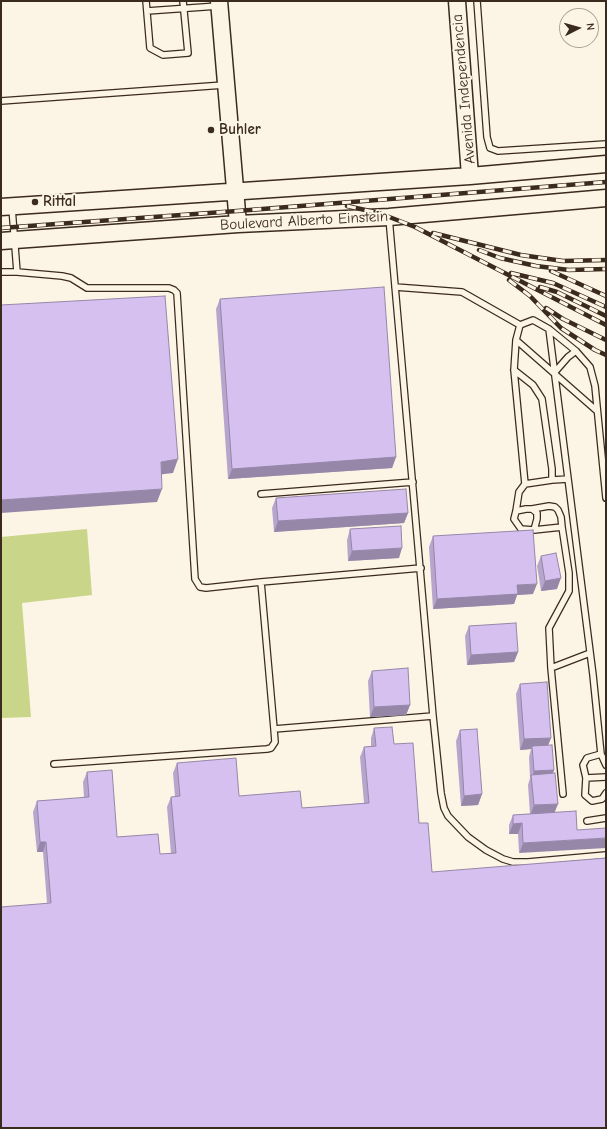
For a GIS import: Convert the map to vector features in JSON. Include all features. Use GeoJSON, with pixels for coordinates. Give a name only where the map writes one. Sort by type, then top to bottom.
{"type":"FeatureCollection","features":[{"type":"Feature","properties":{"kind":"main road","name":"Avenida Independencia"},"geometry":{"type":"LineString","coordinates":[[457,1],[470,176]]}},
{"type":"Feature","properties":{"kind":"main road"},"geometry":{"type":"LineString","coordinates":[[220,3],[236,191],[232,228]]}},
{"type":"Feature","properties":{"kind":"main road"},"geometry":{"type":"LineString","coordinates":[[6,207],[470,176],[606,164]]}},
{"type":"Feature","properties":{"kind":"main road","name":"Boulevard Alberto Einstein"},"geometry":{"type":"LineString","coordinates":[[12,245],[388,217],[606,198]]}},
{"type":"Feature","properties":{"kind":"lane"},"geometry":{"type":"LineString","coordinates":[[146,1],[150,48],[163,55],[188,53],[183,1]]}},
{"type":"Feature","properties":{"kind":"lane"},"geometry":{"type":"LineString","coordinates":[[477,1],[487,137],[490,148],[498,151],[606,144]]}},
{"type":"Feature","properties":{"kind":"lane"},"geometry":{"type":"LineString","coordinates":[[147,11],[220,3]]}},
{"type":"Feature","properties":{"kind":"lane"},"geometry":{"type":"LineString","coordinates":[[1,101],[226,85]]}},
{"type":"Feature","properties":{"kind":"lane"},"geometry":{"type":"LineString","coordinates":[[6,207],[17,272]]}},
{"type":"Feature","properties":{"kind":"lane"},"geometry":{"type":"LineString","coordinates":[[388,217],[421,568],[433,716],[444,808],[448,816],[468,837],[491,853],[513,862],[606,855]]}},
{"type":"Feature","properties":{"kind":"lane"},"geometry":{"type":"LineString","coordinates":[[1,272],[62,276],[71,278],[87,288],[169,288],[177,294],[195,579],[200,587],[206,588],[421,568]]}},
{"type":"Feature","properties":{"kind":"lane"},"geometry":{"type":"LineString","coordinates":[[395,287],[462,292],[520,325]]}},
{"type":"Feature","properties":{"kind":"lane"},"geometry":{"type":"LineString","coordinates":[[520,325],[533,320],[549,329],[576,351],[590,367],[595,386],[606,498]]}},
{"type":"Feature","properties":{"kind":"lane"},"geometry":{"type":"LineString","coordinates":[[520,325],[516,340],[514,370],[525,484],[519,492],[514,519],[521,529],[534,530],[562,527]]}},
{"type":"Feature","properties":{"kind":"lane"},"geometry":{"type":"LineString","coordinates":[[549,329],[590,653],[601,754],[606,765]]}},
{"type":"Feature","properties":{"kind":"lane"},"geometry":{"type":"LineString","coordinates":[[516,340],[597,411]]}},
{"type":"Feature","properties":{"kind":"lane"},"geometry":{"type":"LineString","coordinates":[[554,374],[568,357],[576,351]]}},
{"type":"Feature","properties":{"kind":"lane"},"geometry":{"type":"LineString","coordinates":[[514,370],[533,385],[542,399],[552,480]]}},
{"type":"Feature","properties":{"kind":"lane"},"geometry":{"type":"LineString","coordinates":[[525,484],[568,479]]}},
{"type":"Feature","properties":{"kind":"lane"},"geometry":{"type":"LineString","coordinates":[[261,494],[413,482]]}},
{"type":"Feature","properties":{"kind":"lane"},"geometry":{"type":"LineString","coordinates":[[516,511],[526,509],[532,510],[548,506],[555,507],[558,510],[562,527],[569,573],[569,590],[548,628],[563,794]]}},
{"type":"Feature","properties":{"kind":"lane"},"geometry":{"type":"LineString","coordinates":[[532,510],[536,514],[537,519],[534,530]]}},
{"type":"Feature","properties":{"kind":"lane"},"geometry":{"type":"LineString","coordinates":[[54,764],[271,748],[275,742],[261,582]]}},
{"type":"Feature","properties":{"kind":"lane"},"geometry":{"type":"LineString","coordinates":[[551,668],[590,653]]}},
{"type":"Feature","properties":{"kind":"lane"},"geometry":{"type":"LineString","coordinates":[[274,729],[433,716]]}},
{"type":"Feature","properties":{"kind":"lane"},"geometry":{"type":"LineString","coordinates":[[601,754],[587,758],[583,765],[586,778],[585,795],[592,801],[602,799],[606,793]]}},
{"type":"Feature","properties":{"kind":"lane"},"geometry":{"type":"LineString","coordinates":[[586,778],[606,777]]}},
{"type":"Feature","properties":{"kind":"lane"},"geometry":{"type":"LineString","coordinates":[[587,821],[606,818]]}},
{"type":"Feature","properties":{"kind":"green space"},"geometry":{"type":"Polygon","coordinates":[[[87,529],[92,595],[22,603],[31,717],[1,718],[1,537],[87,529]]]}},
{"type":"Feature","properties":{"kind":"building"},"geometry":{"type":"Polygon","coordinates":[[[384,287],[396,457],[232,469],[220,299],[384,287]]]}},
{"type":"Feature","properties":{"kind":"building"},"geometry":{"type":"Polygon","coordinates":[[[165,296],[178,459],[161,462],[162,489],[1,500],[1,305],[165,296]]]}},
{"type":"Feature","properties":{"kind":"building"},"geometry":{"type":"Polygon","coordinates":[[[406,489],[408,513],[278,521],[276,498],[406,489]]]}},
{"type":"Feature","properties":{"kind":"building"},"geometry":{"type":"Polygon","coordinates":[[[401,526],[402,548],[352,551],[350,529],[401,526]]]}},
{"type":"Feature","properties":{"kind":"building"},"geometry":{"type":"Polygon","coordinates":[[[533,530],[537,584],[517,585],[518,594],[437,599],[433,536],[533,530]]]}},
{"type":"Feature","properties":{"kind":"building"},"geometry":{"type":"Polygon","coordinates":[[[556,553],[561,578],[545,581],[541,556],[556,553]]]}},
{"type":"Feature","properties":{"kind":"building"},"geometry":{"type":"Polygon","coordinates":[[[516,623],[518,652],[471,655],[469,626],[516,623]]]}},
{"type":"Feature","properties":{"kind":"building"},"geometry":{"type":"Polygon","coordinates":[[[408,668],[410,705],[374,707],[372,671],[408,668]]]}},
{"type":"Feature","properties":{"kind":"building"},"geometry":{"type":"Polygon","coordinates":[[[547,682],[551,738],[524,739],[520,684],[547,682]]]}},
{"type":"Feature","properties":{"kind":"building"},"geometry":{"type":"Polygon","coordinates":[[[392,727],[394,744],[413,743],[419,823],[428,823],[432,872],[606,858],[606,1128],[1,1128],[1,907],[51,903],[46,842],[40,842],[37,801],[89,797],[87,772],[112,770],[117,837],[158,834],[160,854],[176,853],[171,797],[180,796],[177,763],[236,758],[239,796],[300,791],[302,808],[369,803],[364,747],[376,746],[374,728],[392,727]]]}},
{"type":"Feature","properties":{"kind":"building"},"geometry":{"type":"Polygon","coordinates":[[[477,729],[482,794],[464,796],[460,730],[477,729]]]}},
{"type":"Feature","properties":{"kind":"building"},"geometry":{"type":"Polygon","coordinates":[[[552,745],[554,770],[534,771],[532,746],[552,745]]]}},
{"type":"Feature","properties":{"kind":"building"},"geometry":{"type":"Polygon","coordinates":[[[555,773],[558,804],[534,805],[531,775],[555,773]]]}},
{"type":"Feature","properties":{"kind":"building"},"geometry":{"type":"Polygon","coordinates":[[[576,811],[577,830],[606,828],[606,838],[523,843],[522,823],[513,824],[513,815],[576,811]]]}},
{"type":"Feature","properties":{"kind":"railway"},"geometry":{"type":"LineString","coordinates":[[1,228],[606,182]]}},
{"type":"Feature","properties":{"kind":"railway"},"geometry":{"type":"LineString","coordinates":[[347,206],[379,213],[415,227],[606,325]]}},
{"type":"Feature","properties":{"kind":"railway"},"geometry":{"type":"LineString","coordinates":[[433,233],[521,255],[563,261],[606,260]]}},
{"type":"Feature","properties":{"kind":"railway"},"geometry":{"type":"LineString","coordinates":[[479,250],[500,258],[536,266],[569,270],[606,269]]}},
{"type":"Feature","properties":{"kind":"railway"},"geometry":{"type":"LineString","coordinates":[[551,271],[606,296]]}},
{"type":"Feature","properties":{"kind":"railway"},"geometry":{"type":"LineString","coordinates":[[511,273],[553,283],[606,307]]}},
{"type":"Feature","properties":{"kind":"railway"},"geometry":{"type":"LineString","coordinates":[[509,280],[530,296],[561,328],[595,350],[606,355]]}},
{"type":"Feature","properties":{"kind":"railway"},"geometry":{"type":"LineString","coordinates":[[540,287],[557,292],[606,316]]}},
{"type":"Feature","properties":{"kind":"railway"},"geometry":{"type":"LineString","coordinates":[[546,308],[563,319],[606,340]]}},
{"type":"Feature","properties":{"kind":"place","name":"Buhler"},"geometry":{"type":"Point","coordinates":[211,130]}},
{"type":"Feature","properties":{"kind":"place","name":"Rittal"},"geometry":{"type":"Point","coordinates":[35,202]}}]}
